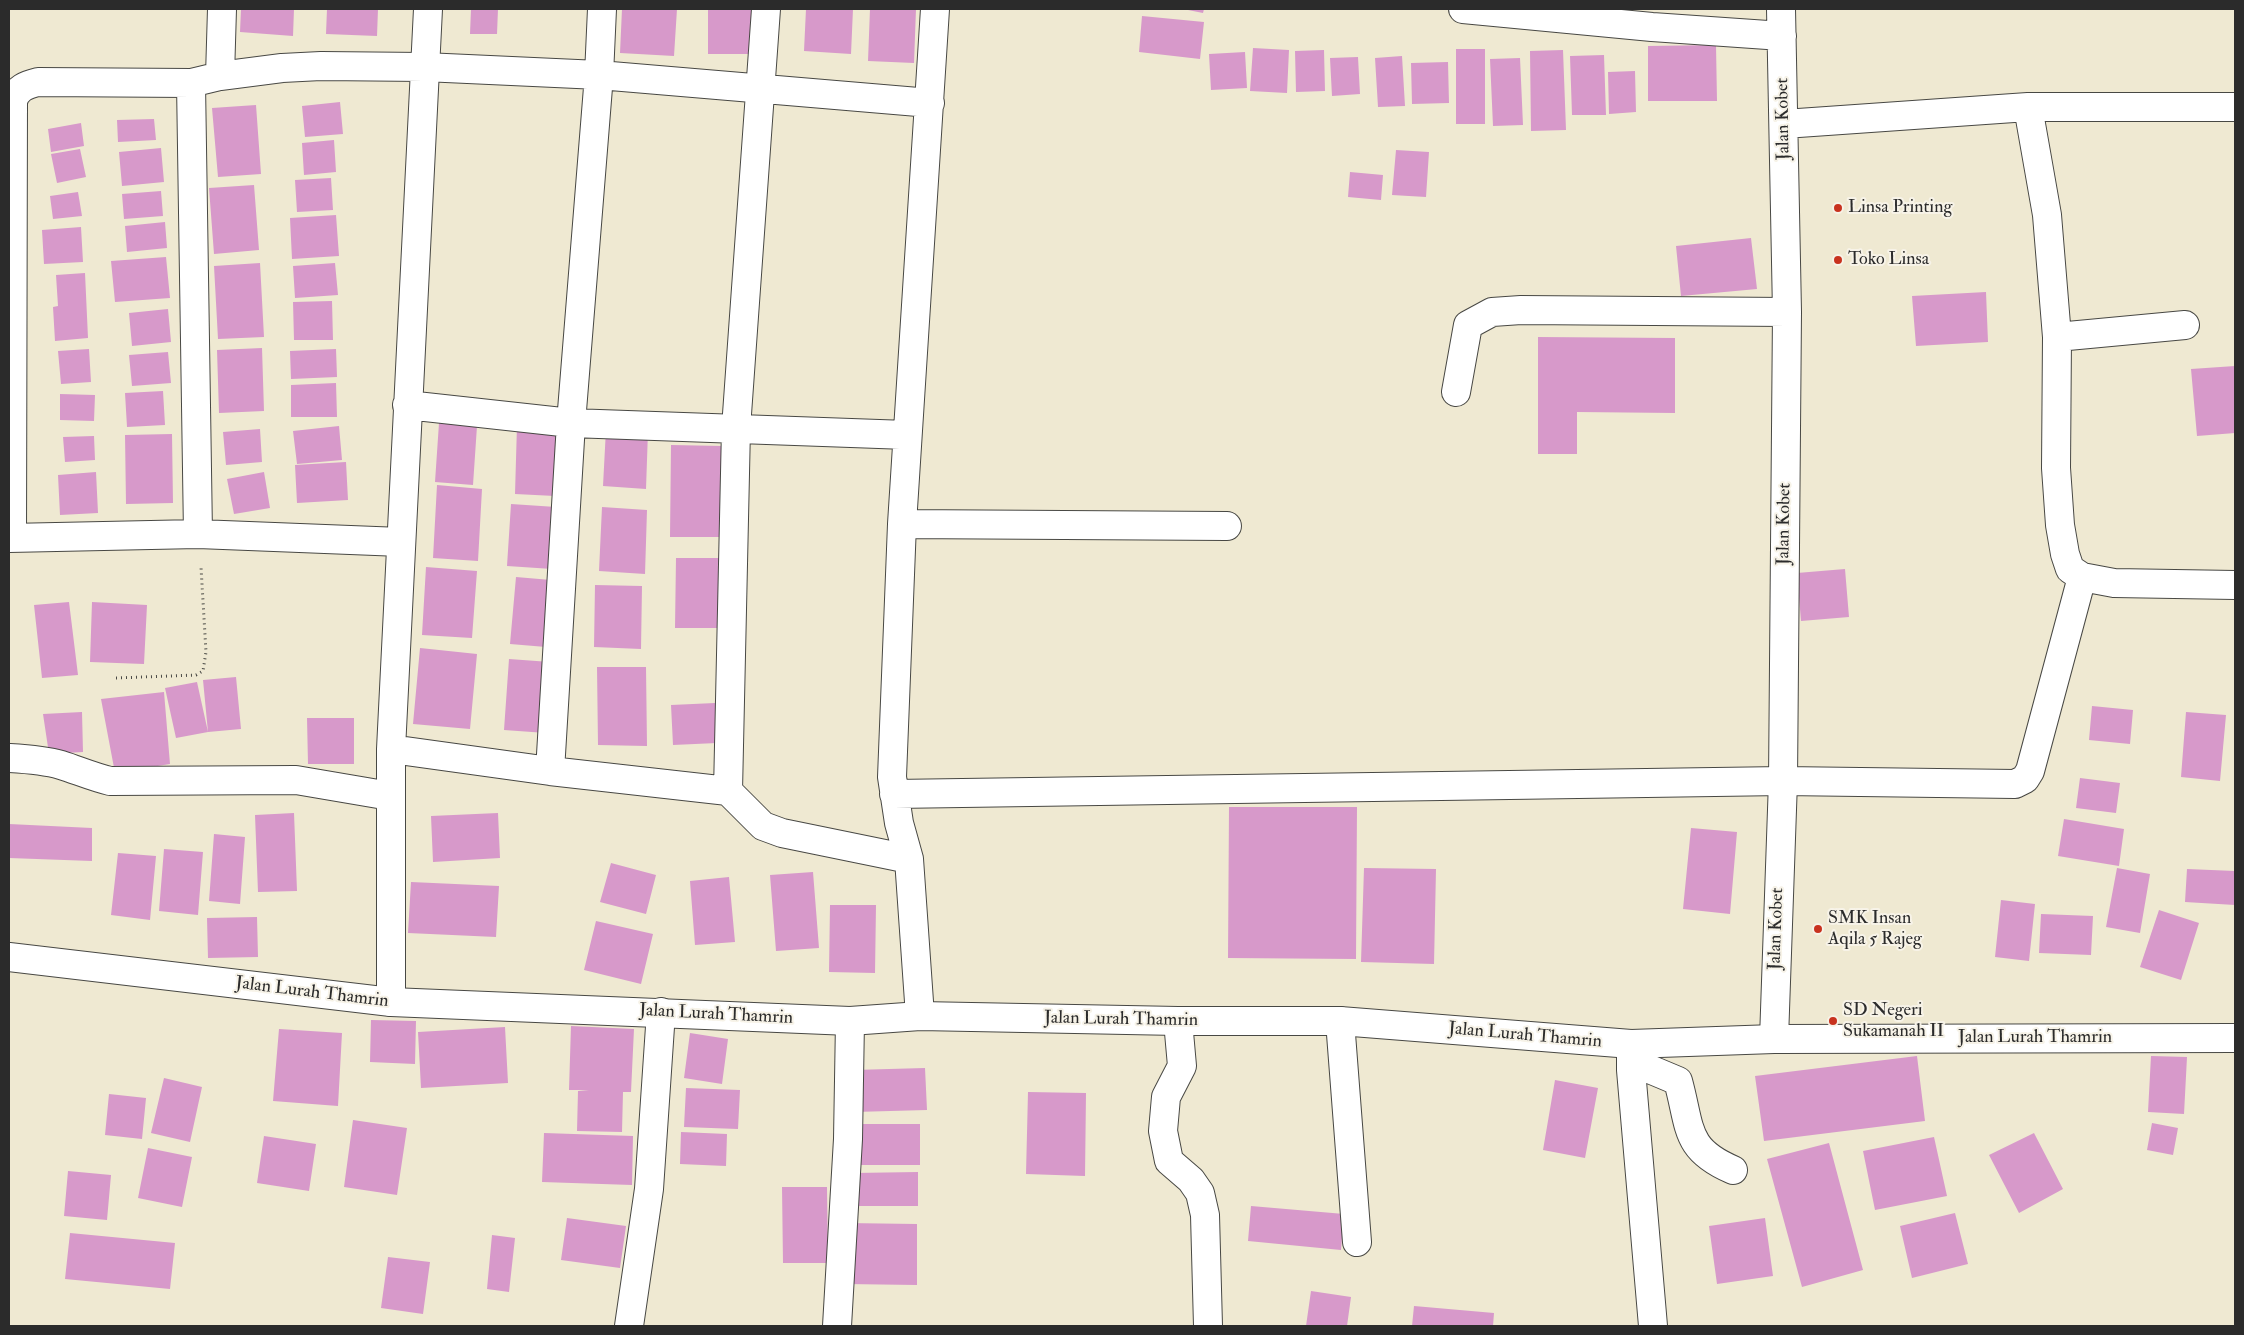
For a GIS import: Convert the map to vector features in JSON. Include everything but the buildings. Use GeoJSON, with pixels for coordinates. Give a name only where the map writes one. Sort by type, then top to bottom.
{"type":"FeatureCollection","features":[{"type":"Feature","properties":{"kind":"street"},"geometry":{"type":"LineString","coordinates":[[220,76],[222,9]]}},
{"type":"Feature","properties":{"kind":"street"},"geometry":{"type":"LineString","coordinates":[[391,1002],[390,796],[400,542],[428,9]]}},
{"type":"Feature","properties":{"kind":"street"},"geometry":{"type":"LineString","coordinates":[[550,771],[571,423],[599,75],[602,9]]}},
{"type":"Feature","properties":{"kind":"street"},"geometry":{"type":"LineString","coordinates":[[728,791],[736,428],[762,88],[766,9]]}},
{"type":"Feature","properties":{"kind":"street"},"geometry":{"type":"LineString","coordinates":[[920,1016],[909,859],[899,823],[892,777],[902,524],[935,9]]}},
{"type":"Feature","properties":{"kind":"street"},"geometry":{"type":"LineString","coordinates":[[1463,9],[1652,27],[1782,36]]}},
{"type":"Feature","properties":{"kind":"street","name":"Jalan Kobet"},"geometry":{"type":"LineString","coordinates":[[1774,1039],[1782,780],[1787,312],[1781,9]]}},
{"type":"Feature","properties":{"kind":"street"},"geometry":{"type":"LineString","coordinates":[[400,542],[198,534],[10,538],[13,107],[15,95],[23,87],[38,82],[190,83],[220,76],[282,68],[321,66],[424,67],[599,75],[930,103]]}},
{"type":"Feature","properties":{"kind":"street"},"geometry":{"type":"LineString","coordinates":[[190,83],[198,534]]}},
{"type":"Feature","properties":{"kind":"street"},"geometry":{"type":"LineString","coordinates":[[1784,124],[2028,107],[2235,107]]}},
{"type":"Feature","properties":{"kind":"street"},"geometry":{"type":"LineString","coordinates":[[2028,107],[2047,215],[2057,337],[2056,468],[2060,525],[2065,554],[2070,569],[2082,577],[2114,583],[2235,585]]}},
{"type":"Feature","properties":{"kind":"street"},"geometry":{"type":"LineString","coordinates":[[1456,392],[1468,325],[1492,312],[1521,310],[1787,312]]}},
{"type":"Feature","properties":{"kind":"street"},"geometry":{"type":"LineString","coordinates":[[2057,337],[2185,326]]}},
{"type":"Feature","properties":{"kind":"street"},"geometry":{"type":"LineString","coordinates":[[407,405],[571,423],[907,435]]}},
{"type":"Feature","properties":{"kind":"street"},"geometry":{"type":"LineString","coordinates":[[902,524],[1227,526]]}},
{"type":"Feature","properties":{"kind":"street"},"geometry":{"type":"LineString","coordinates":[[894,794],[1782,780],[2014,784],[2025,779],[2030,770],[2082,577]]}},
{"type":"Feature","properties":{"kind":"street"},"geometry":{"type":"LineString","coordinates":[[392,748],[550,771],[728,791],[763,826],[782,832],[909,859]]}},
{"type":"Feature","properties":{"kind":"street"},"geometry":{"type":"LineString","coordinates":[[9,758],[35,760],[60,765],[85,775],[110,781],[296,780],[390,796]]}},
{"type":"Feature","properties":{"kind":"street","name":"Jalan Lurah Thamrin"},"geometry":{"type":"LineString","coordinates":[[9,957],[391,1002],[850,1021],[920,1016],[1178,1021],[1340,1021],[1631,1057],[1774,1039],[2235,1038]]}},
{"type":"Feature","properties":{"kind":"street"},"geometry":{"type":"LineString","coordinates":[[629,1326],[650,1189],[661,1012]]}},
{"type":"Feature","properties":{"kind":"street"},"geometry":{"type":"LineString","coordinates":[[837,1326],[848,1139],[850,1021]]}},
{"type":"Feature","properties":{"kind":"street"},"geometry":{"type":"LineString","coordinates":[[1178,1021],[1182,1066],[1166,1097],[1163,1131],[1169,1161],[1191,1180],[1200,1193],[1205,1216],[1208,1326]]}},
{"type":"Feature","properties":{"kind":"street"},"geometry":{"type":"LineString","coordinates":[[1340,1021],[1357,1242]]}},
{"type":"Feature","properties":{"kind":"street"},"geometry":{"type":"LineString","coordinates":[[1631,1057],[1647,1068],[1678,1081],[1692,1138],[1698,1148],[1715,1162],[1733,1170]]}},
{"type":"Feature","properties":{"kind":"street"},"geometry":{"type":"LineString","coordinates":[[1631,1057],[1653,1326]]}},
{"type":"Feature","properties":{"kind":"path"},"geometry":{"type":"LineString","coordinates":[[116,678],[180,677],[196,675],[203,671],[206,652],[204,598],[198,534]]}},
{"type":"Feature","properties":{"kind":"place","name":"Linsa Printing"},"geometry":{"type":"Point","coordinates":[1838,208]}},
{"type":"Feature","properties":{"kind":"place","name":"Toko Linsa"},"geometry":{"type":"Point","coordinates":[1838,260]}},
{"type":"Feature","properties":{"kind":"place","name":"SMK Insan Aqila 5 Rajeg"},"geometry":{"type":"Point","coordinates":[1818,929]}},
{"type":"Feature","properties":{"kind":"place","name":"SD Negeri Sukamanah II"},"geometry":{"type":"Point","coordinates":[1833,1021]}}]}
